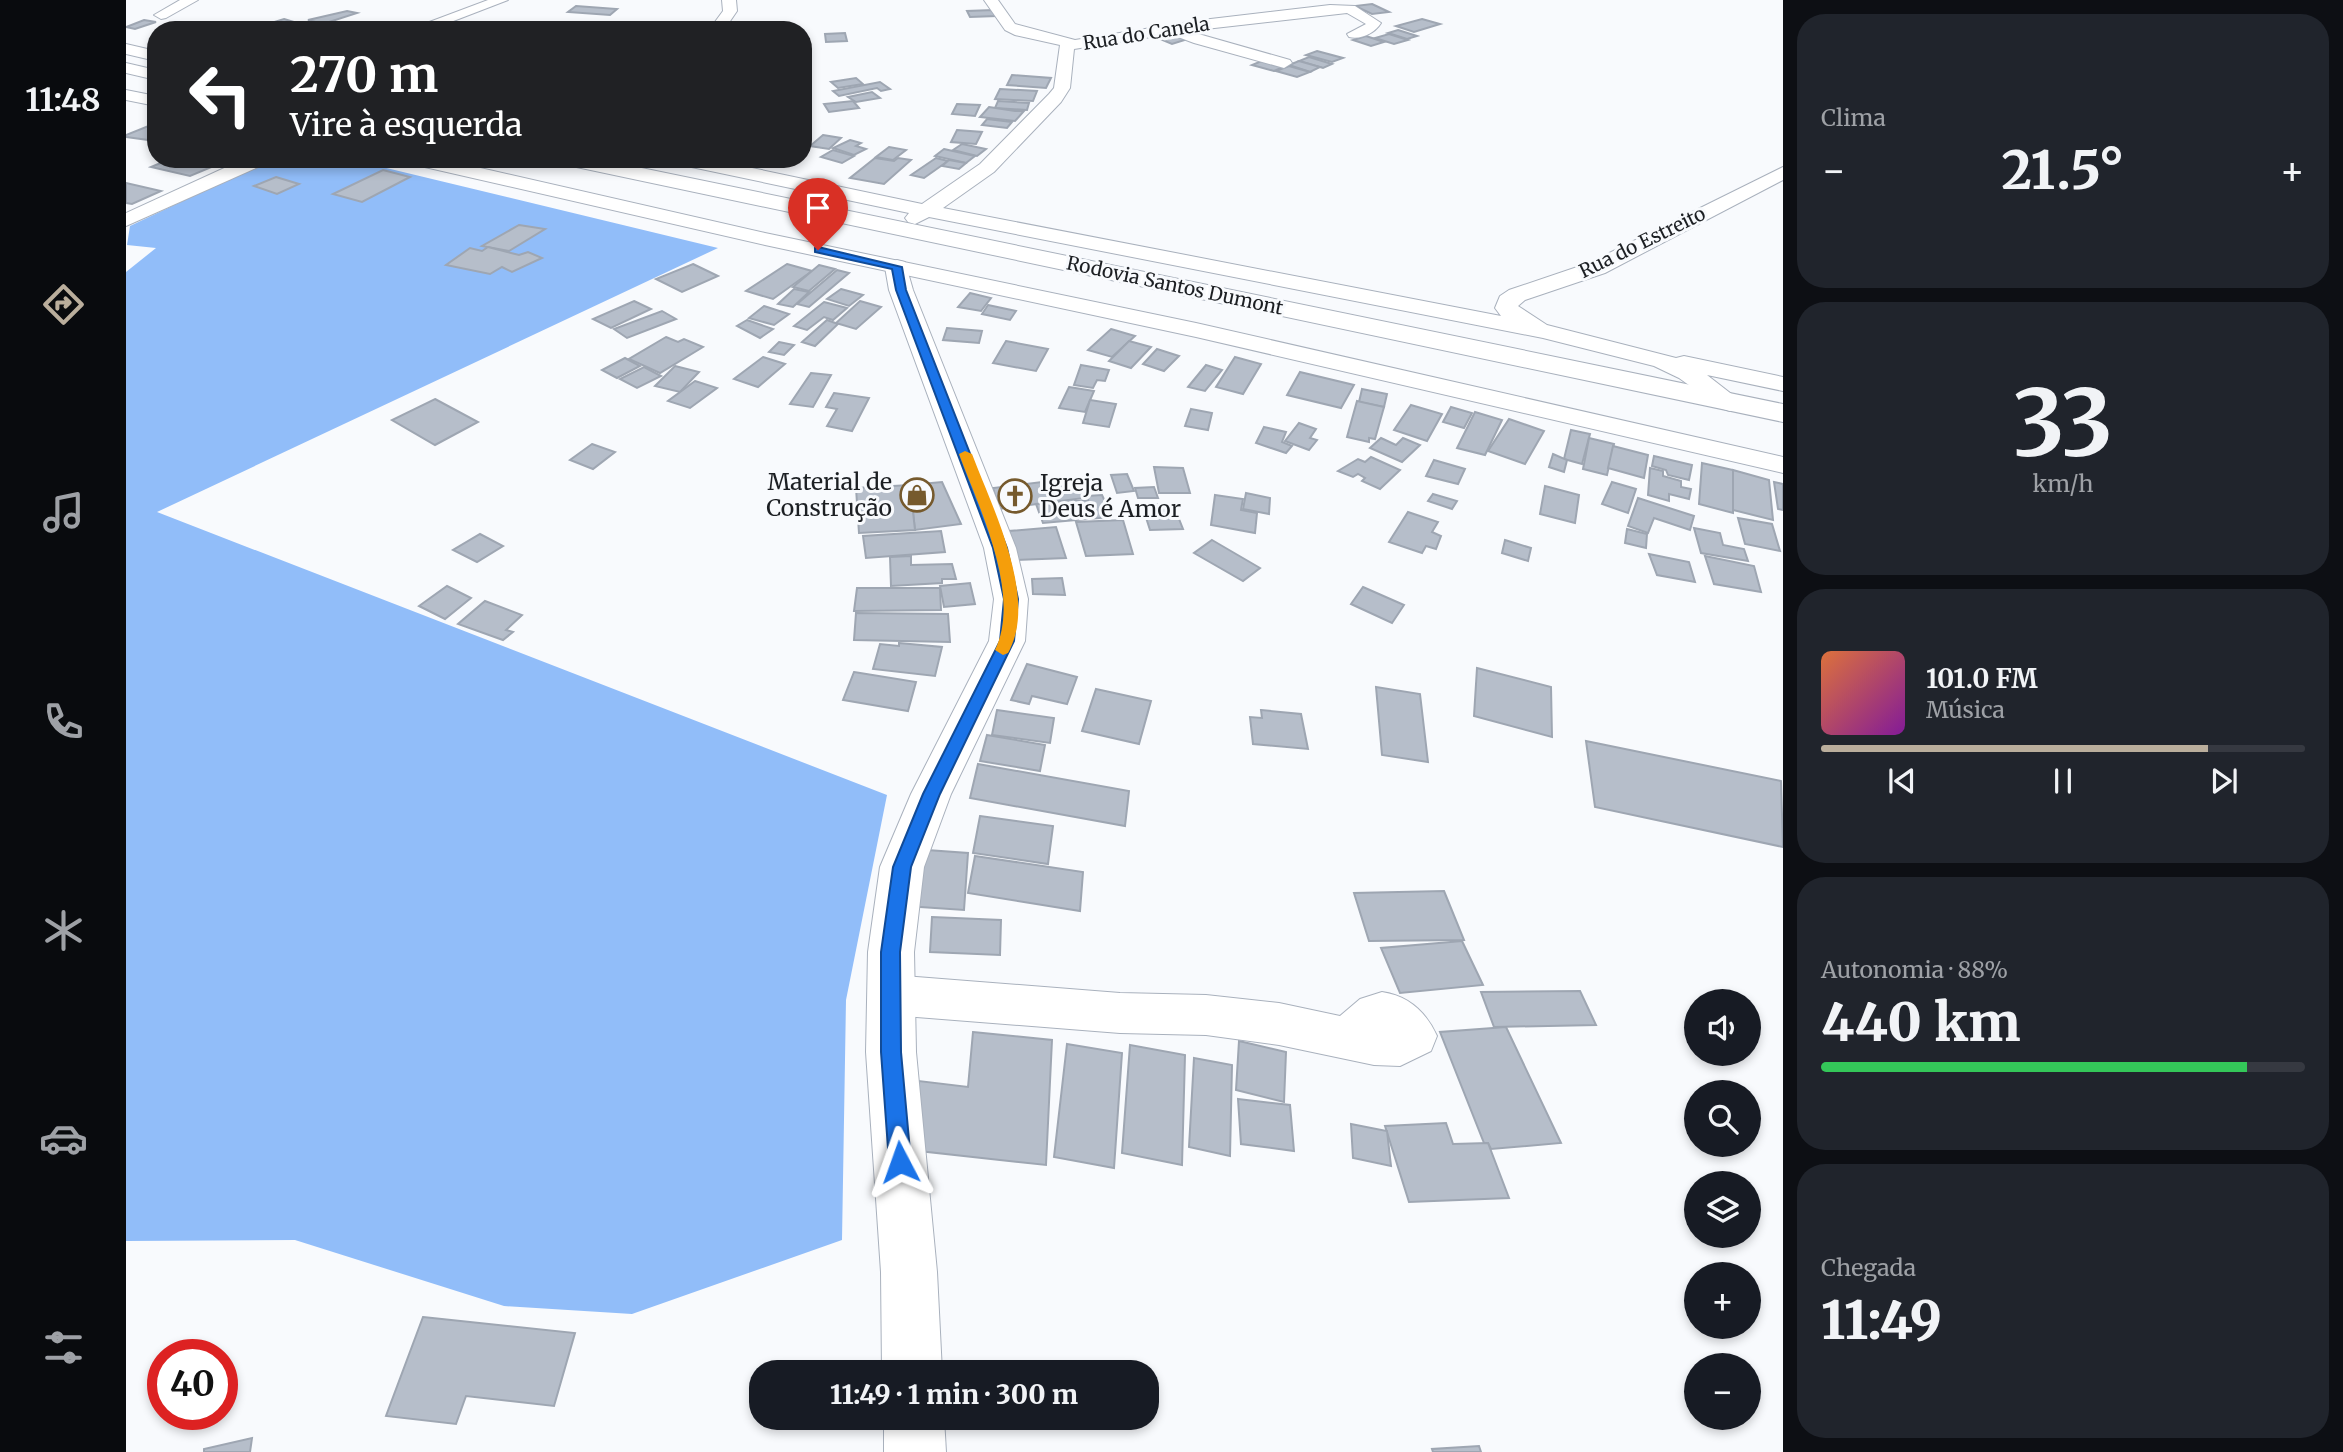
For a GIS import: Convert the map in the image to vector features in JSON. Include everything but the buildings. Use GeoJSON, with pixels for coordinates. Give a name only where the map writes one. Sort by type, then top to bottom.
{"type":"FeatureCollection","features":[{"type":"Feature","properties":{"kind":"main road"},"geometry":{"type":"LineString","coordinates":[[126,68],[147,73]]}},
{"type":"Feature","properties":{"kind":"main road","name":"Rodovia Santos Dumont"},"geometry":{"type":"LineString","coordinates":[[602,168],[897,247],[1060,261],[1783,413]]}},
{"type":"Feature","properties":{"kind":"main road"},"geometry":{"type":"LineString","coordinates":[[897,247],[901,290],[1000,548],[1011,599],[1007,641],[931,794],[902,867],[891,952],[891,1052],[909,1272],[912,1360]]}},
{"type":"Feature","properties":{"kind":"main road"},"geometry":{"type":"LineString","coordinates":[[914,1430],[915,1452]]}},
{"type":"Feature","properties":{"kind":"street"},"geometry":{"type":"LineString","coordinates":[[161,15],[191,0]]}},
{"type":"Feature","properties":{"kind":"street"},"geometry":{"type":"LineString","coordinates":[[441,21],[502,0]]}},
{"type":"Feature","properties":{"kind":"street"},"geometry":{"type":"LineString","coordinates":[[722,21],[730,10],[729,0]]}},
{"type":"Feature","properties":{"kind":"street"},"geometry":{"type":"LineString","coordinates":[[991,0],[1010,27],[1020,32],[1073,44]]}},
{"type":"Feature","properties":{"kind":"street","name":"Rua do Canela"},"geometry":{"type":"LineString","coordinates":[[897,247],[929,211],[987,168],[1055,99],[1062,88],[1067,46],[1278,14],[1350,9],[1374,23],[1371,28],[1354,34]]}},
{"type":"Feature","properties":{"kind":"street"},"geometry":{"type":"LineString","coordinates":[[1170,29],[1199,40],[1284,63]]}},
{"type":"Feature","properties":{"kind":"street"},"geometry":{"type":"LineString","coordinates":[[126,48],[147,53]]}},
{"type":"Feature","properties":{"kind":"street"},"geometry":{"type":"LineString","coordinates":[[126,95],[147,99]]}},
{"type":"Feature","properties":{"kind":"street"},"geometry":{"type":"LineString","coordinates":[[126,220],[240,168]]}},
{"type":"Feature","properties":{"kind":"street"},"geometry":{"type":"LineString","coordinates":[[465,168],[897,247],[1196,330],[1783,465]]}},
{"type":"Feature","properties":{"kind":"street"},"geometry":{"type":"LineString","coordinates":[[725,168],[1104,246],[1544,331],[1783,384]]}},
{"type":"Feature","properties":{"kind":"street","name":"Rua do Estreito"},"geometry":{"type":"LineString","coordinates":[[1406,303],[1517,295],[1597,268],[1783,173]]}},
{"type":"Feature","properties":{"kind":"street"},"geometry":{"type":"LineString","coordinates":[[1060,261],[1104,246]]}},
{"type":"Feature","properties":{"kind":"street"},"geometry":{"type":"LineString","coordinates":[[1517,295],[1508,301],[1506,308],[1518,318],[1544,331]]}},
{"type":"Feature","properties":{"kind":"street"},"geometry":{"type":"LineString","coordinates":[[1642,354],[1688,373],[1730,403]]}},
{"type":"Feature","properties":{"kind":"street"},"geometry":{"type":"LineString","coordinates":[[1637,431],[1783,439]]}},
{"type":"Feature","properties":{"kind":"street"},"geometry":{"type":"LineString","coordinates":[[891,995],[1120,1013],[1206,1016],[1279,1024],[1349,1037]]}},
{"type":"Feature","properties":{"kind":"shaded area"},"geometry":{"type":"Polygon","coordinates":[[[253,168],[386,168],[718,248],[157,512],[887,795],[846,1000],[842,1240],[632,1314],[504,1306],[295,1240],[126,1241],[126,272],[156,248],[127,245],[130,226],[253,168]]]}},
{"type":"Feature","properties":{"kind":"slow traffic"},"geometry":{"type":"LineString","coordinates":[[965,454],[1000,548],[1011,599],[1007,641],[1003,650]]}},
{"type":"Feature","properties":{"kind":"place","name":"Material de Construção"},"geometry":{"type":"Point","coordinates":[917,495]}},
{"type":"Feature","properties":{"kind":"place","name":"Igreja Deus é Amor"},"geometry":{"type":"Point","coordinates":[1015,496]}},
{"type":"Feature","properties":{"kind":"route"},"geometry":{"type":"LineString","coordinates":[[818,250],[897,267],[901,290],[1000,548],[1011,599],[1007,641],[931,794],[902,867],[891,952],[891,1052],[900,1162]]}}]}
